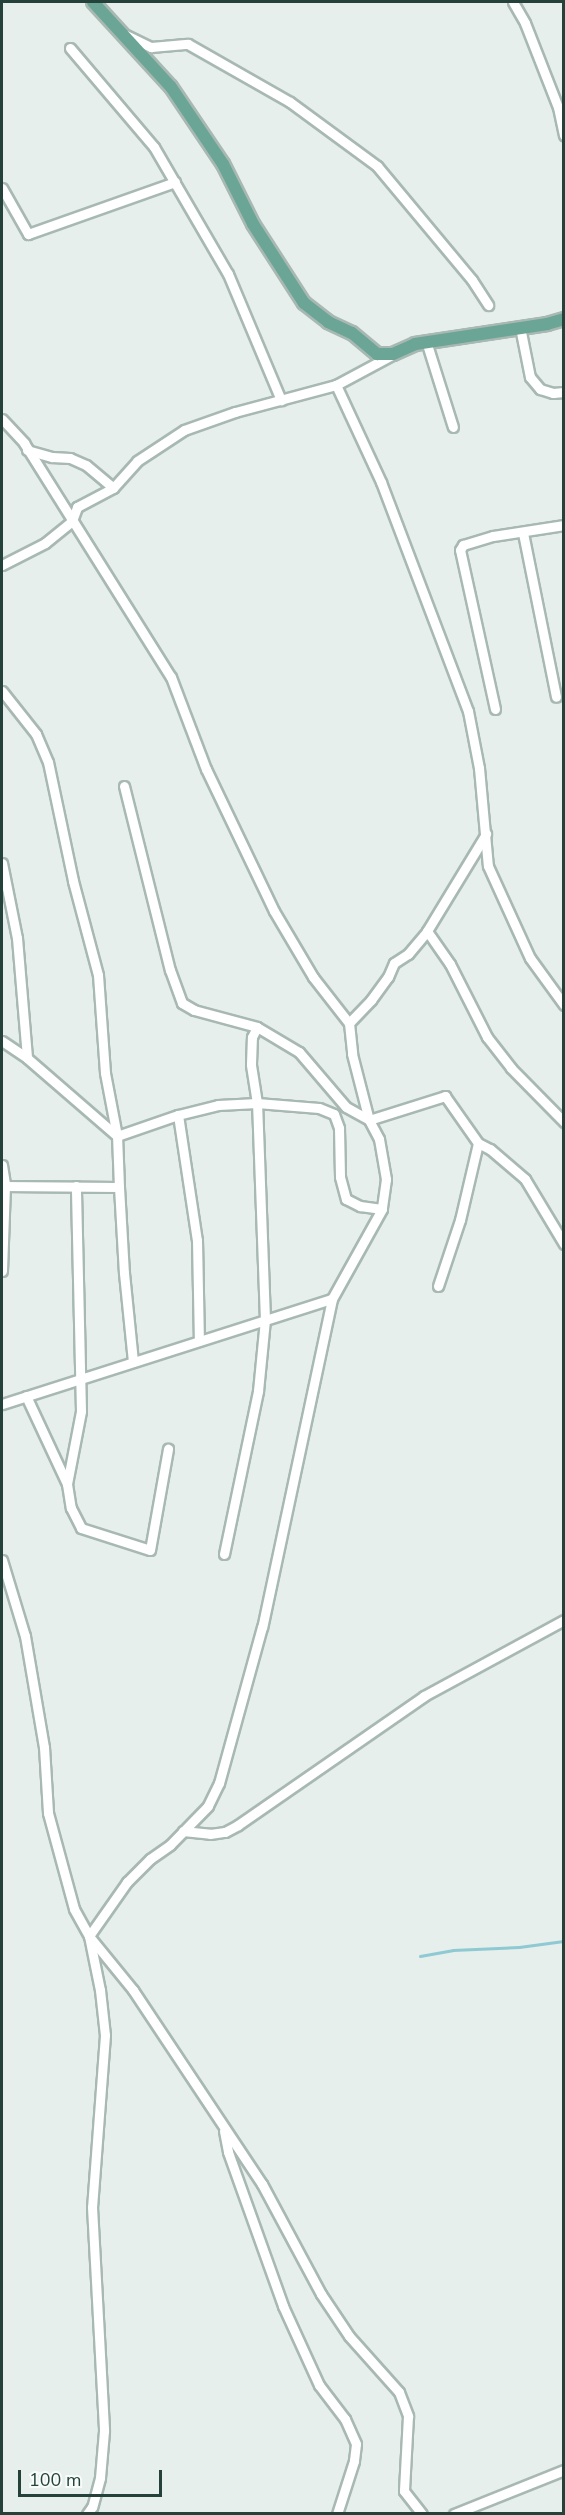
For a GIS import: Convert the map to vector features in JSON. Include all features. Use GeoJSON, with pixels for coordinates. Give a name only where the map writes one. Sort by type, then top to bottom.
{"type":"FeatureCollection","features":[{"type":"Feature","properties":{"kind":"main road"},"geometry":{"type":"LineString","coordinates":[[93,2],[171,87],[223,164],[253,224],[304,303],[328,322],[352,333],[377,354],[393,354],[426,342],[564,319]]}},
{"type":"Feature","properties":{"kind":"street"},"geometry":{"type":"LineString","coordinates":[[513,2],[525,23],[558,107],[564,135]]}},
{"type":"Feature","properties":{"kind":"street"},"geometry":{"type":"LineString","coordinates":[[123,34],[151,47],[188,44],[290,102],[377,166],[472,280],[488,305]]}},
{"type":"Feature","properties":{"kind":"street"},"geometry":{"type":"LineString","coordinates":[[70,48],[154,147],[175,182],[228,274],[281,400]]}},
{"type":"Feature","properties":{"kind":"street"},"geometry":{"type":"LineString","coordinates":[[2,188],[28,234],[175,182]]}},
{"type":"Feature","properties":{"kind":"street"},"geometry":{"type":"LineString","coordinates":[[520,327],[530,377],[540,389],[553,393],[564,392]]}},
{"type":"Feature","properties":{"kind":"street"},"geometry":{"type":"LineString","coordinates":[[426,342],[453,427]]}},
{"type":"Feature","properties":{"kind":"street"},"geometry":{"type":"LineString","coordinates":[[2,566],[45,543],[72,521],[77,507],[113,488],[137,461],[184,430],[204,421],[336,385],[393,354]]}},
{"type":"Feature","properties":{"kind":"street"},"geometry":{"type":"LineString","coordinates":[[336,385],[381,482],[468,711],[479,768],[488,866],[530,958],[564,1005]]}},
{"type":"Feature","properties":{"kind":"street"},"geometry":{"type":"LineString","coordinates":[[2,419],[24,443],[171,677],[206,769],[274,911],[313,977],[349,1023],[352,1054],[369,1120],[379,1139],[386,1179],[382,1209],[332,1299],[264,1615],[219,1783],[208,1806],[170,1845],[150,1859],[127,1882],[89,1936],[100,1990],[105,2035],[92,2207],[104,2431],[100,2478],[92,2507],[87,2514]]}},
{"type":"Feature","properties":{"kind":"street"},"geometry":{"type":"LineString","coordinates":[[27,450],[52,457],[70,458],[86,465],[113,488]]}},
{"type":"Feature","properties":{"kind":"street"},"geometry":{"type":"LineString","coordinates":[[495,708],[460,550],[463,544],[471,541],[564,525]]}},
{"type":"Feature","properties":{"kind":"street"},"geometry":{"type":"LineString","coordinates":[[522,532],[556,697]]}},
{"type":"Feature","properties":{"kind":"street"},"geometry":{"type":"LineString","coordinates":[[2,691],[36,734],[48,762],[73,881],[98,975],[105,1073],[117,1136],[124,1273],[134,1362]]}},
{"type":"Feature","properties":{"kind":"street"},"geometry":{"type":"LineString","coordinates":[[124,786],[170,970],[182,1003],[194,1010],[257,1028],[299,1052],[346,1107],[369,1120],[445,1096],[478,1143],[490,1149],[525,1179],[564,1244]]}},
{"type":"Feature","properties":{"kind":"street"},"geometry":{"type":"LineString","coordinates":[[349,1023],[371,1000],[388,977],[394,963],[408,954],[427,931],[486,834]]}},
{"type":"Feature","properties":{"kind":"street"},"geometry":{"type":"LineString","coordinates":[[2,863],[17,938],[27,1058]]}},
{"type":"Feature","properties":{"kind":"street"},"geometry":{"type":"LineString","coordinates":[[427,931],[450,964],[487,1037],[518,1076],[564,1122]]}},
{"type":"Feature","properties":{"kind":"street"},"geometry":{"type":"LineString","coordinates":[[224,1554],[258,1391],[265,1320],[257,1103],[251,1064],[252,1037],[257,1028]]}},
{"type":"Feature","properties":{"kind":"street"},"geometry":{"type":"LineString","coordinates":[[2,1041],[27,1058],[117,1136]]}},
{"type":"Feature","properties":{"kind":"street"},"geometry":{"type":"LineString","coordinates":[[117,1136],[178,1115],[218,1105],[257,1103],[319,1108],[334,1114],[339,1128],[340,1177],[346,1199],[360,1206],[382,1209]]}},
{"type":"Feature","properties":{"kind":"street"},"geometry":{"type":"LineString","coordinates":[[178,1115],[197,1240],[199,1341]]}},
{"type":"Feature","properties":{"kind":"street"},"geometry":{"type":"LineString","coordinates":[[438,1286],[460,1220],[478,1143]]}},
{"type":"Feature","properties":{"kind":"street"},"geometry":{"type":"LineString","coordinates":[[2,1165],[2,1271]]}},
{"type":"Feature","properties":{"kind":"street"},"geometry":{"type":"LineString","coordinates":[[3,1186],[119,1187]]}},
{"type":"Feature","properties":{"kind":"street"},"geometry":{"type":"LineString","coordinates":[[67,1484],[81,1411],[76,1186]]}},
{"type":"Feature","properties":{"kind":"street"},"geometry":{"type":"LineString","coordinates":[[2,1404],[332,1299]]}},
{"type":"Feature","properties":{"kind":"street"},"geometry":{"type":"LineString","coordinates":[[26,1396],[67,1484],[71,1508],[81,1528],[150,1550],[168,1449]]}},
{"type":"Feature","properties":{"kind":"street"},"geometry":{"type":"LineString","coordinates":[[2,1560],[25,1636],[44,1747],[51,1823],[74,1909],[89,1936],[133,1990],[262,2184],[321,2294],[343,2328],[404,2402],[408,2416],[404,2491],[422,2514]]}},
{"type":"Feature","properties":{"kind":"street"},"geometry":{"type":"LineString","coordinates":[[183,1831],[210,1834],[225,1832],[238,1825],[408,1706],[564,1620]]}},
{"type":"Feature","properties":{"kind":"street"},"geometry":{"type":"LineString","coordinates":[[223,2126],[228,2152],[283,2306],[319,2385],[345,2419],[356,2444],[354,2461],[337,2514]]}},
{"type":"Feature","properties":{"kind":"street"},"geometry":{"type":"LineString","coordinates":[[454,2514],[564,2470]]}},
{"type":"Feature","properties":{"kind":"waterway"},"geometry":{"type":"LineString","coordinates":[[420,1956],[453,1950],[519,1947],[564,1941]]}}]}
